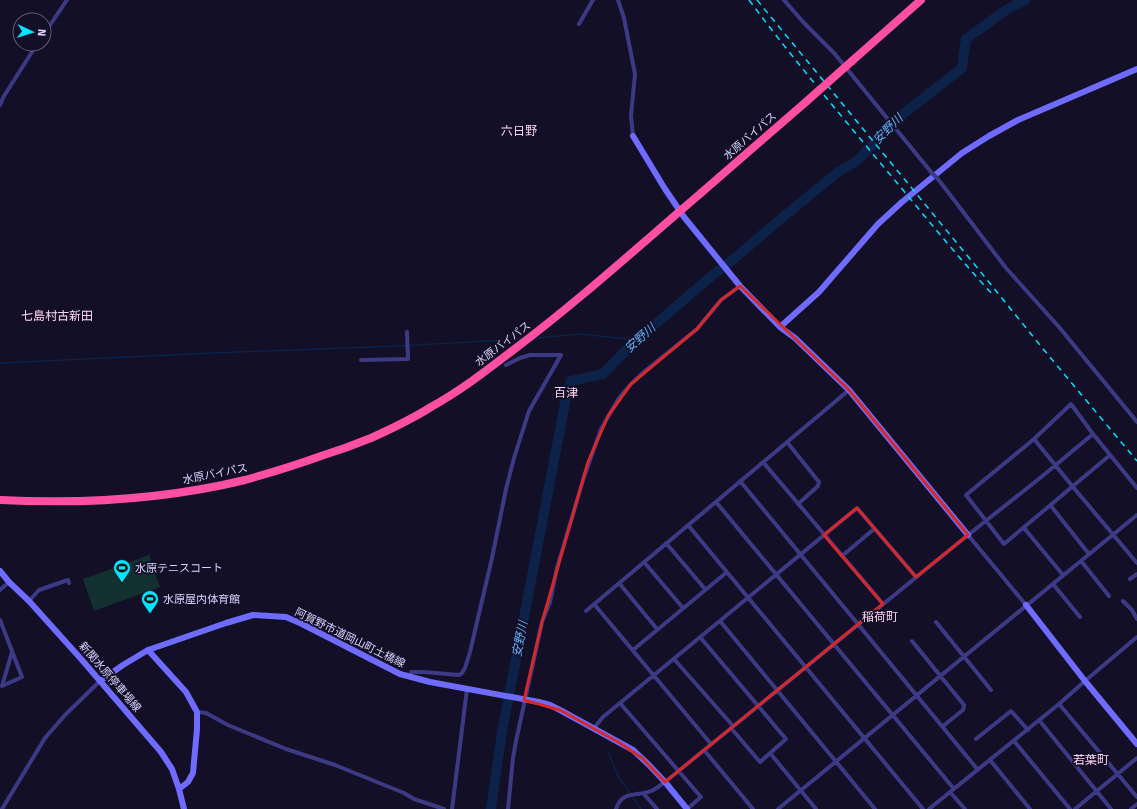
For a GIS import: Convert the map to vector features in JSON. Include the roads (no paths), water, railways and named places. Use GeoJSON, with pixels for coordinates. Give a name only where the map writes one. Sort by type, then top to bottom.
{"type":"FeatureCollection","features":[{"type":"Feature","properties":{"kind":"highway","name":"水原バイパス"},"geometry":{"type":"LineString","coordinates":[[0,500],[56,501],[129,498],[166,494],[244,480],[297,464],[371,438],[430,408],[483,373],[590,290],[921,0]]}},
{"type":"Feature","properties":{"kind":"street"},"geometry":{"type":"LineString","coordinates":[[52,22],[67,0]]}},
{"type":"Feature","properties":{"kind":"street"},"geometry":{"type":"LineString","coordinates":[[580,24],[593,0]]}},
{"type":"Feature","properties":{"kind":"street"},"geometry":{"type":"LineString","coordinates":[[618,0],[627,29],[635,74],[631,116],[634,138],[664,189],[684,217],[740,286],[780,327],[795,338],[849,390],[1026,605],[1085,681],[1136,739]]}},
{"type":"Feature","properties":{"kind":"street"},"geometry":{"type":"LineString","coordinates":[[784,0],[804,23],[834,53],[872,98],[938,179],[1006,268],[1059,327],[1137,422]]}},
{"type":"Feature","properties":{"kind":"street"},"geometry":{"type":"LineString","coordinates":[[0,105],[4,96],[32,52]]}},
{"type":"Feature","properties":{"kind":"street"},"geometry":{"type":"LineString","coordinates":[[780,327],[819,292],[878,224],[902,202],[962,153],[1018,120],[1137,69]]}},
{"type":"Feature","properties":{"kind":"street"},"geometry":{"type":"LineString","coordinates":[[508,809],[512,758],[542,622],[550,602],[558,568],[584,477],[601,429],[619,398],[631,384],[697,329],[721,300],[740,286]]}},
{"type":"Feature","properties":{"kind":"street"},"geometry":{"type":"LineString","coordinates":[[361,360],[408,358],[407,332]]}},
{"type":"Feature","properties":{"kind":"street"},"geometry":{"type":"LineString","coordinates":[[411,672],[459,675],[465,668],[489,572],[514,458],[529,411],[561,355],[530,355],[520,358],[506,366]]}},
{"type":"Feature","properties":{"kind":"street"},"geometry":{"type":"LineString","coordinates":[[586,611],[849,390]]}},
{"type":"Feature","properties":{"kind":"street"},"geometry":{"type":"LineString","coordinates":[[1110,455],[1004,544],[966,495],[1034,439],[1071,404],[1093,434],[1137,488]]}},
{"type":"Feature","properties":{"kind":"street"},"geometry":{"type":"LineString","coordinates":[[616,809],[618,802],[624,797],[652,791],[665,782],[968,534],[1055,466],[1093,434]]}},
{"type":"Feature","properties":{"kind":"street"},"geometry":{"type":"LineString","coordinates":[[1034,439],[1112,535],[1137,563]]}},
{"type":"Feature","properties":{"kind":"street"},"geometry":{"type":"LineString","coordinates":[[787,442],[819,482],[818,486],[798,504]]}},
{"type":"Feature","properties":{"kind":"street"},"geometry":{"type":"LineString","coordinates":[[763,462],[883,604]]}},
{"type":"Feature","properties":{"kind":"street"},"geometry":{"type":"LineString","coordinates":[[740,481],[978,770]]}},
{"type":"Feature","properties":{"kind":"street"},"geometry":{"type":"LineString","coordinates":[[716,502],[892,715],[965,809]]}},
{"type":"Feature","properties":{"kind":"street"},"geometry":{"type":"LineString","coordinates":[[1051,506],[1089,554]]}},
{"type":"Feature","properties":{"kind":"street"},"geometry":{"type":"LineString","coordinates":[[594,728],[603,717],[857,508],[916,577]]}},
{"type":"Feature","properties":{"kind":"street"},"geometry":{"type":"LineString","coordinates":[[778,809],[1112,535],[1136,518]]}},
{"type":"Feature","properties":{"kind":"street"},"geometry":{"type":"LineString","coordinates":[[688,525],[923,809]]}},
{"type":"Feature","properties":{"kind":"street"},"geometry":{"type":"LineString","coordinates":[[1024,528],[1063,575]]}},
{"type":"Feature","properties":{"kind":"street"},"geometry":{"type":"LineString","coordinates":[[842,556],[874,529]]}},
{"type":"Feature","properties":{"kind":"street"},"geometry":{"type":"LineString","coordinates":[[666,543],[706,589]]}},
{"type":"Feature","properties":{"kind":"street"},"geometry":{"type":"LineString","coordinates":[[1081,561],[1109,596]]}},
{"type":"Feature","properties":{"kind":"street"},"geometry":{"type":"LineString","coordinates":[[644,562],[682,608]]}},
{"type":"Feature","properties":{"kind":"street","name":"新関水原停車場線"},"geometry":{"type":"LineString","coordinates":[[0,571],[82,660],[161,752],[172,769],[184,809]]}},
{"type":"Feature","properties":{"kind":"street"},"geometry":{"type":"LineString","coordinates":[[633,650],[727,572]]}},
{"type":"Feature","properties":{"kind":"street"},"geometry":{"type":"LineString","coordinates":[[1130,579],[1137,574]]}},
{"type":"Feature","properties":{"kind":"street"},"geometry":{"type":"LineString","coordinates":[[29,601],[38,590],[68,580],[69,583]]}},
{"type":"Feature","properties":{"kind":"street"},"geometry":{"type":"LineString","coordinates":[[0,590],[9,582]]}},
{"type":"Feature","properties":{"kind":"street"},"geometry":{"type":"LineString","coordinates":[[619,583],[657,629]]}},
{"type":"Feature","properties":{"kind":"street"},"geometry":{"type":"LineString","coordinates":[[1053,584],[1080,617]]}},
{"type":"Feature","properties":{"kind":"street"},"geometry":{"type":"LineString","coordinates":[[1123,601],[1132,610],[1137,619]]}},
{"type":"Feature","properties":{"kind":"street"},"geometry":{"type":"LineString","coordinates":[[594,604],[711,744]]}},
{"type":"Feature","properties":{"kind":"street","name":"阿賀野市道岡山町土橋線"},"geometry":{"type":"LineString","coordinates":[[100,681],[148,650],[226,622],[253,615],[286,618],[302,624],[400,674],[430,682],[550,705],[633,750],[665,782],[687,809]]}},
{"type":"Feature","properties":{"kind":"street"},"geometry":{"type":"LineString","coordinates":[[0,620],[22,677],[2,686],[12,652]]}},
{"type":"Feature","properties":{"kind":"street"},"geometry":{"type":"LineString","coordinates":[[720,621],[875,809]]}},
{"type":"Feature","properties":{"kind":"street"},"geometry":{"type":"LineString","coordinates":[[936,622],[991,690]]}},
{"type":"Feature","properties":{"kind":"street"},"geometry":{"type":"LineString","coordinates":[[674,659],[760,762],[786,739],[700,637]]}},
{"type":"Feature","properties":{"kind":"street"},"geometry":{"type":"LineString","coordinates":[[930,809],[1028,730],[1137,637]]}},
{"type":"Feature","properties":{"kind":"street"},"geometry":{"type":"LineString","coordinates":[[912,641],[964,705],[963,710],[943,726]]}},
{"type":"Feature","properties":{"kind":"street"},"geometry":{"type":"LineString","coordinates":[[148,650],[186,692],[197,712],[193,774],[188,782],[179,789]]}},
{"type":"Feature","properties":{"kind":"street"},"geometry":{"type":"LineString","coordinates":[[2,809],[45,738],[65,715],[100,681]]}},
{"type":"Feature","properties":{"kind":"street"},"geometry":{"type":"LineString","coordinates":[[452,809],[467,689]]}},
{"type":"Feature","properties":{"kind":"street"},"geometry":{"type":"LineString","coordinates":[[620,703],[701,798],[687,809]]}},
{"type":"Feature","properties":{"kind":"street"},"geometry":{"type":"LineString","coordinates":[[1059,704],[1137,797]]}},
{"type":"Feature","properties":{"kind":"street"},"geometry":{"type":"LineString","coordinates":[[976,739],[1011,711],[1028,730]]}},
{"type":"Feature","properties":{"kind":"street"},"geometry":{"type":"LineString","coordinates":[[197,712],[206,713],[228,725],[286,749],[347,769],[404,793],[414,799],[444,809]]}},
{"type":"Feature","properties":{"kind":"street"},"geometry":{"type":"LineString","coordinates":[[1039,720],[1111,809]]}},
{"type":"Feature","properties":{"kind":"street"},"geometry":{"type":"LineString","coordinates":[[1014,741],[1070,809]]}},
{"type":"Feature","properties":{"kind":"street"},"geometry":{"type":"LineString","coordinates":[[704,750],[753,809]]}},
{"type":"Feature","properties":{"kind":"street"},"geometry":{"type":"LineString","coordinates":[[770,753],[816,809]]}},
{"type":"Feature","properties":{"kind":"street"},"geometry":{"type":"LineString","coordinates":[[1075,809],[1137,758]]}},
{"type":"Feature","properties":{"kind":"street"},"geometry":{"type":"LineString","coordinates":[[990,760],[1030,809]]}},
{"type":"Feature","properties":{"kind":"street"},"geometry":{"type":"LineString","coordinates":[[643,793],[657,809]]}},
{"type":"Feature","properties":{"kind":"street"},"geometry":{"type":"LineString","coordinates":[[1131,809],[1137,804]]}},
{"type":"Feature","properties":{"kind":"waterway","name":"安野川"},"geometry":{"type":"LineString","coordinates":[[491,809],[502,732],[567,393],[571,381],[603,374],[636,340],[714,274],[838,172],[857,161],[898,118],[962,68],[966,39],[1006,10],[1025,0]]}},
{"type":"Feature","properties":{"kind":"waterway"},"geometry":{"type":"LineString","coordinates":[[535,338],[581,334],[636,340]]}},
{"type":"Feature","properties":{"kind":"waterway"},"geometry":{"type":"LineString","coordinates":[[0,363],[398,346],[523,339]]}},
{"type":"Feature","properties":{"kind":"waterway"},"geometry":{"type":"LineString","coordinates":[[609,753],[618,776],[630,793]]}},
{"type":"Feature","properties":{"kind":"waterway"},"geometry":{"type":"LineString","coordinates":[[632,796],[641,809]]}},
{"type":"Feature","properties":{"kind":"railway"},"geometry":{"type":"LineString","coordinates":[[749,0],[796,61],[949,245],[994,296]]}},
{"type":"Feature","properties":{"kind":"railway"},"geometry":{"type":"LineString","coordinates":[[757,0],[1137,461]]}},
{"type":"Feature","properties":{"kind":"place","name":"水原テニスコート"},"geometry":{"type":"Point","coordinates":[122,583]}},
{"type":"Feature","properties":{"kind":"place","name":"水原屋内体育館"},"geometry":{"type":"Point","coordinates":[150,614]}},
{"type":"Feature","properties":{"kind":"district","name":"六日野"},"geometry":{"type":"Point","coordinates":[519,131]}},
{"type":"Feature","properties":{"kind":"district","name":"七島村古新田"},"geometry":{"type":"Point","coordinates":[57,316]}},
{"type":"Feature","properties":{"kind":"district","name":"百津"},"geometry":{"type":"Point","coordinates":[566,393]}},
{"type":"Feature","properties":{"kind":"district","name":"稲荷町"},"geometry":{"type":"Point","coordinates":[880,617]}},
{"type":"Feature","properties":{"kind":"district","name":"若葉町"},"geometry":{"type":"Point","coordinates":[1091,760]}}]}
